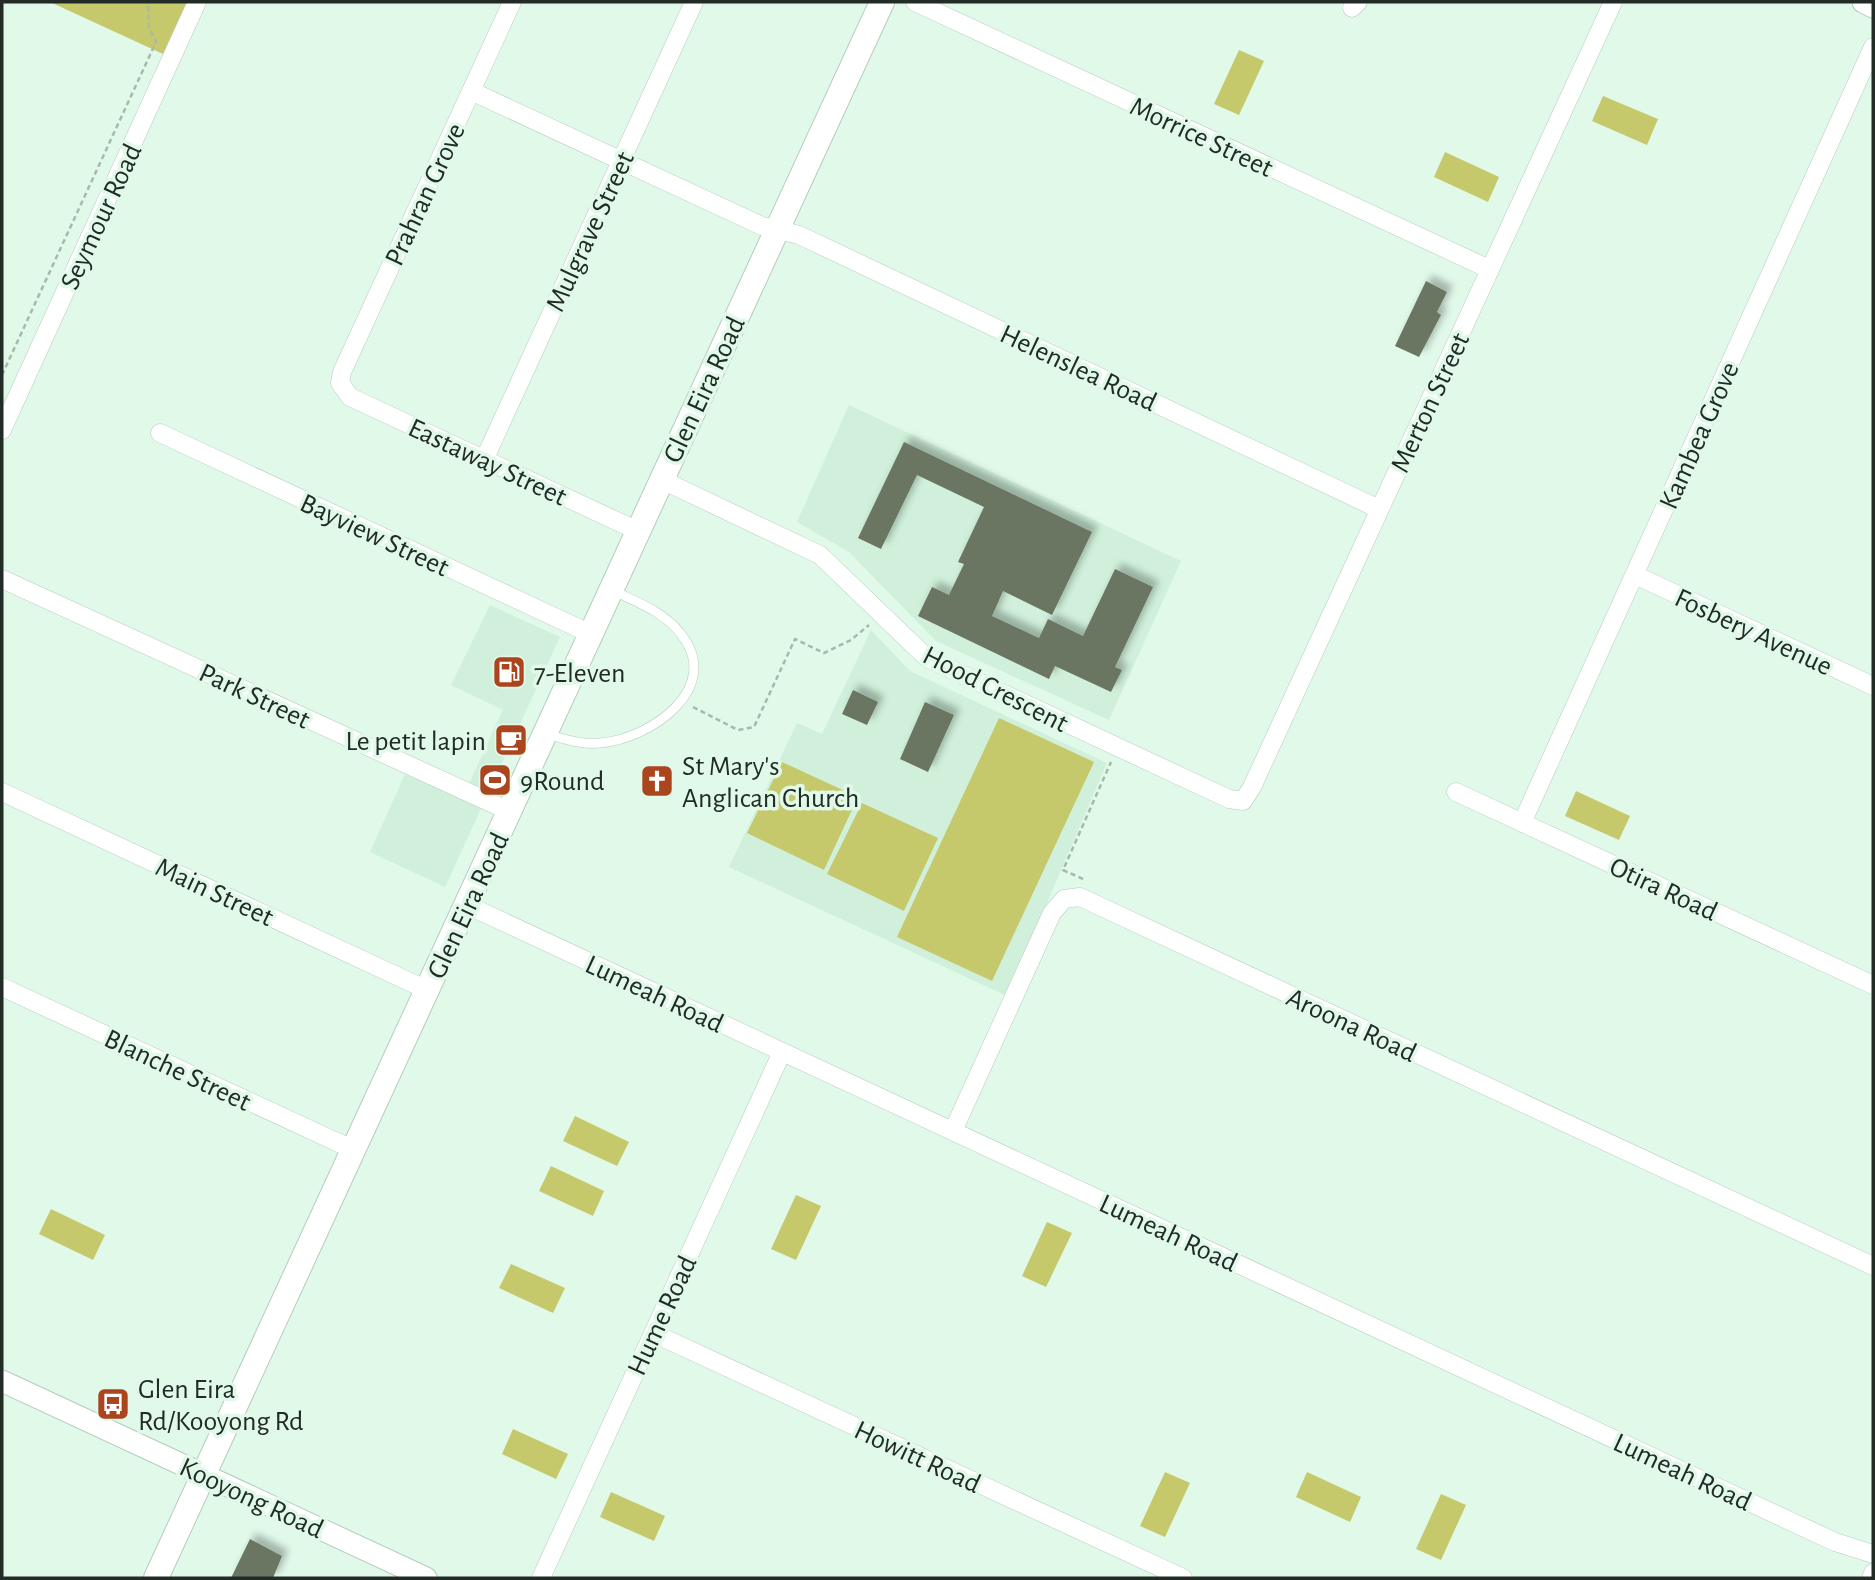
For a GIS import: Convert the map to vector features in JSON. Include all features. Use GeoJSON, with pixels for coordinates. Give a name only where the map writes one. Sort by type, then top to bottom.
{"type":"FeatureCollection","features":[{"type":"Feature","properties":{"kind":"main road","name":"Glen Eira Road"},"geometry":{"type":"LineString","coordinates":[[156,1578],[882,2]]}},
{"type":"Feature","properties":{"kind":"street","name":"Seymour Road"},"geometry":{"type":"LineString","coordinates":[[2,430],[197,2]]}},
{"type":"Feature","properties":{"kind":"street","name":"Prahran Grove"},"geometry":{"type":"LineString","coordinates":[[341,387],[342,372],[512,2]]}},
{"type":"Feature","properties":{"kind":"street","name":"Mulgrave Street"},"geometry":{"type":"LineString","coordinates":[[484,460],[694,2]]}},
{"type":"Feature","properties":{"kind":"street","name":"Morrice Street"},"geometry":{"type":"LineString","coordinates":[[915,2],[1489,269]]}},
{"type":"Feature","properties":{"kind":"street","name":"Merton Street"},"geometry":{"type":"LineString","coordinates":[[1243,801],[1252,787],[1614,2]]}},
{"type":"Feature","properties":{"kind":"street"},"geometry":{"type":"LineString","coordinates":[[1863,2],[1873,6]]}},
{"type":"Feature","properties":{"kind":"street","name":"Kambea Grove"},"geometry":{"type":"LineString","coordinates":[[1522,823],[1873,47]]}},
{"type":"Feature","properties":{"kind":"street","name":"Helenslea Road"},"geometry":{"type":"LineString","coordinates":[[471,91],[762,226],[799,235],[1379,509]]}},
{"type":"Feature","properties":{"kind":"street","name":"Eastaway Street"},"geometry":{"type":"LineString","coordinates":[[341,387],[350,397],[638,531]]}},
{"type":"Feature","properties":{"kind":"street","name":"Bayview Street"},"geometry":{"type":"LineString","coordinates":[[160,433],[591,634]]}},
{"type":"Feature","properties":{"kind":"street","name":"Hood Crescent"},"geometry":{"type":"LineString","coordinates":[[662,480],[820,555],[927,658],[1228,799],[1243,801]]}},
{"type":"Feature","properties":{"kind":"street","name":"Fosbery Avenue"},"geometry":{"type":"LineString","coordinates":[[1634,575],[1873,686]]}},
{"type":"Feature","properties":{"kind":"street","name":"Park Street"},"geometry":{"type":"LineString","coordinates":[[2,579],[509,811]]}},
{"type":"Feature","properties":{"kind":"street","name":"Main Street"},"geometry":{"type":"LineString","coordinates":[[2,792],[427,990]]}},
{"type":"Feature","properties":{"kind":"street","name":"Otira Road"},"geometry":{"type":"LineString","coordinates":[[1456,792],[1873,985]]}},
{"type":"Feature","properties":{"kind":"street","name":"Aroona Road"},"geometry":{"type":"LineString","coordinates":[[953,1131],[1052,913],[1064,899],[1080,897],[1873,1266]]}},
{"type":"Feature","properties":{"kind":"street","name":"Lumeah Road"},"geometry":{"type":"LineString","coordinates":[[467,905],[1835,1542],[1873,1554]]}},
{"type":"Feature","properties":{"kind":"street","name":"Blanche Street"},"geometry":{"type":"LineString","coordinates":[[2,987],[354,1150]]}},
{"type":"Feature","properties":{"kind":"street","name":"Hume Road"},"geometry":{"type":"LineString","coordinates":[[541,1578],[782,1052]]}},
{"type":"Feature","properties":{"kind":"street","name":"Howitt Road"},"geometry":{"type":"LineString","coordinates":[[653,1333],[1183,1578]]}},
{"type":"Feature","properties":{"kind":"street","name":"Kooyong Road"},"geometry":{"type":"LineString","coordinates":[[2,1381],[426,1578]]}},
{"type":"Feature","properties":{"kind":"street"},"geometry":{"type":"LineString","coordinates":[[1871,1578],[1873,1573]]}},
{"type":"Feature","properties":{"kind":"lane"},"geometry":{"type":"LineString","coordinates":[[545,734],[584,743],[614,740],[645,729],[682,701],[693,677],[693,655],[688,644],[670,622],[657,612],[611,590]]}},
{"type":"Feature","properties":{"kind":"path"},"geometry":{"type":"LineString","coordinates":[[2,374],[156,42],[149,28],[148,2]]}},
{"type":"Feature","properties":{"kind":"path"},"geometry":{"type":"LineString","coordinates":[[682,701],[738,730],[754,727],[795,639],[824,653],[851,640],[883,614]]}},
{"type":"Feature","properties":{"kind":"path"},"geometry":{"type":"LineString","coordinates":[[1063,870],[1118,748]]}},
{"type":"Feature","properties":{"kind":"shaded area"},"geometry":{"type":"Polygon","coordinates":[[[849,405],[1181,561],[1109,720],[936,641],[849,552],[797,522],[849,405]]]}},
{"type":"Feature","properties":{"kind":"shaded area"},"geometry":{"type":"Polygon","coordinates":[[[490,605],[560,637],[445,887],[370,852],[405,774],[462,799],[503,710],[451,685],[490,605]]]}},
{"type":"Feature","properties":{"kind":"shaded area"},"geometry":{"type":"Polygon","coordinates":[[[871,630],[910,671],[1107,763],[1007,996],[729,867],[797,723],[822,734],[871,630]]]}},
{"type":"Feature","properties":{"kind":"green space"},"geometry":{"type":"Polygon","coordinates":[[[50,2],[187,2],[163,54],[50,2]]]}},
{"type":"Feature","properties":{"kind":"green space"},"geometry":{"type":"Polygon","coordinates":[[[1239,50],[1264,61],[1239,115],[1214,104],[1239,50]]]}},
{"type":"Feature","properties":{"kind":"green space"},"geometry":{"type":"Polygon","coordinates":[[[1603,96],[1658,119],[1647,145],[1592,121],[1603,96]]]}},
{"type":"Feature","properties":{"kind":"green space"},"geometry":{"type":"Polygon","coordinates":[[[1445,152],[1499,177],[1488,202],[1434,177],[1445,152]]]}},
{"type":"Feature","properties":{"kind":"green space"},"geometry":{"type":"Polygon","coordinates":[[[999,718],[1094,762],[992,981],[897,937],[999,718]]]}},
{"type":"Feature","properties":{"kind":"green space"},"geometry":{"type":"Polygon","coordinates":[[[782,762],[858,797],[824,870],[747,833],[782,762]]]}},
{"type":"Feature","properties":{"kind":"green space"},"geometry":{"type":"Polygon","coordinates":[[[1576,791],[1630,816],[1619,840],[1565,816],[1576,791]]]}},
{"type":"Feature","properties":{"kind":"green space"},"geometry":{"type":"Polygon","coordinates":[[[862,803],[938,838],[904,911],[827,874],[862,803]]]}},
{"type":"Feature","properties":{"kind":"green space"},"geometry":{"type":"Polygon","coordinates":[[[575,1116],[629,1142],[617,1166],[563,1141],[575,1116]]]}},
{"type":"Feature","properties":{"kind":"green space"},"geometry":{"type":"Polygon","coordinates":[[[551,1166],[604,1191],[593,1216],[539,1191],[551,1166]]]}},
{"type":"Feature","properties":{"kind":"green space"},"geometry":{"type":"Polygon","coordinates":[[[796,1195],[821,1206],[796,1260],[771,1249],[796,1195]]]}},
{"type":"Feature","properties":{"kind":"green space"},"geometry":{"type":"Polygon","coordinates":[[[51,1209],[105,1235],[93,1260],[39,1234],[51,1209]]]}},
{"type":"Feature","properties":{"kind":"green space"},"geometry":{"type":"Polygon","coordinates":[[[1047,1222],[1072,1233],[1046,1287],[1022,1276],[1047,1222]]]}},
{"type":"Feature","properties":{"kind":"green space"},"geometry":{"type":"Polygon","coordinates":[[[511,1264],[565,1288],[553,1313],[499,1288],[511,1264]]]}},
{"type":"Feature","properties":{"kind":"green space"},"geometry":{"type":"Polygon","coordinates":[[[513,1429],[568,1454],[556,1479],[502,1454],[513,1429]]]}},
{"type":"Feature","properties":{"kind":"green space"},"geometry":{"type":"Polygon","coordinates":[[[1165,1472],[1190,1483],[1165,1537],[1140,1526],[1165,1472]]]}},
{"type":"Feature","properties":{"kind":"green space"},"geometry":{"type":"Polygon","coordinates":[[[1307,1472],[1361,1497],[1350,1522],[1296,1497],[1307,1472]]]}},
{"type":"Feature","properties":{"kind":"green space"},"geometry":{"type":"Polygon","coordinates":[[[611,1492],[665,1516],[654,1541],[600,1517],[611,1492]]]}},
{"type":"Feature","properties":{"kind":"green space"},"geometry":{"type":"Polygon","coordinates":[[[1441,1494],[1466,1505],[1441,1560],[1416,1549],[1441,1494]]]}},
{"type":"Feature","properties":{"kind":"building"},"geometry":{"type":"Polygon","coordinates":[[[1426,281],[1447,292],[1437,312],[1441,315],[1419,357],[1395,346],[1426,281]]]}},
{"type":"Feature","properties":{"kind":"building"},"geometry":{"type":"Polygon","coordinates":[[[904,442],[1092,532],[1052,615],[1003,591],[992,616],[1039,638],[1048,619],[1083,636],[1115,569],[1153,587],[1115,667],[1122,670],[1111,692],[1055,666],[1049,679],[918,616],[932,587],[949,595],[964,564],[958,562],[984,507],[917,475],[881,549],[858,538],[904,442]]]}},
{"type":"Feature","properties":{"kind":"building"},"geometry":{"type":"Polygon","coordinates":[[[853,690],[878,702],[867,725],[842,714],[853,690]]]}},
{"type":"Feature","properties":{"kind":"building"},"geometry":{"type":"Polygon","coordinates":[[[925,702],[954,715],[928,772],[900,759],[925,702]]]}},
{"type":"Feature","properties":{"kind":"building"},"geometry":{"type":"Polygon","coordinates":[[[250,1539],[282,1556],[273,1578],[231,1578],[250,1539]]]}},
{"type":"Feature","properties":{"kind":"place","name":"7-Eleven"},"geometry":{"type":"Point","coordinates":[509,672]}},
{"type":"Feature","properties":{"kind":"place","name":"Le petit lapin"},"geometry":{"type":"Point","coordinates":[511,740]}},
{"type":"Feature","properties":{"kind":"place","name":"9Round"},"geometry":{"type":"Point","coordinates":[495,780]}},
{"type":"Feature","properties":{"kind":"place","name":"St Mary's Anglican Church"},"geometry":{"type":"Point","coordinates":[657,781]}},
{"type":"Feature","properties":{"kind":"place","name":"Glen Eira Rd/Kooyong Rd"},"geometry":{"type":"Point","coordinates":[113,1404]}}]}
